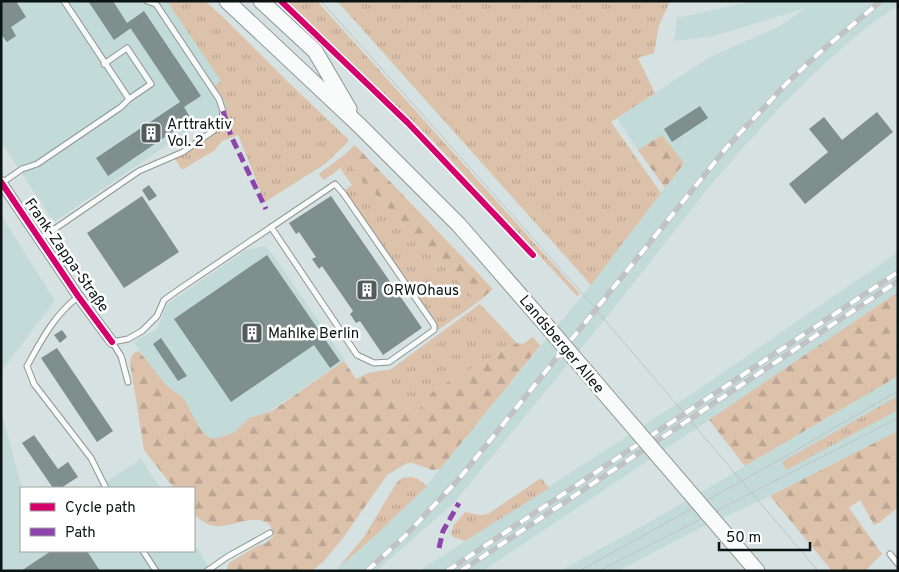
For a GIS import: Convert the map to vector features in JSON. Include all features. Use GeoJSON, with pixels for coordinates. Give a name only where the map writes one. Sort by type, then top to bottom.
{"type":"FeatureCollection","features":[{"type":"Feature","properties":{"kind":"main road","name":"Landsberger Allee"},"geometry":{"type":"LineString","coordinates":[[227,1],[358,125],[459,225],[757,571]]}},
{"type":"Feature","properties":{"kind":"main road","name":"Landsberger Allee"},"geometry":{"type":"LineString","coordinates":[[261,1],[315,51],[358,125]]}},
{"type":"Feature","properties":{"kind":"street","name":"Frank-Zappa-Straße"},"geometry":{"type":"LineString","coordinates":[[1,182],[78,296],[112,342]]}},
{"type":"Feature","properties":{"kind":"lane"},"geometry":{"type":"LineString","coordinates":[[64,1],[129,99]]}},
{"type":"Feature","properties":{"kind":"lane"},"geometry":{"type":"LineString","coordinates":[[40,239],[140,171],[182,152],[213,131],[222,118],[223,111],[219,99],[156,4],[147,1]]}},
{"type":"Feature","properties":{"kind":"lane"},"geometry":{"type":"LineString","coordinates":[[1,182],[22,169],[37,164],[121,107],[151,84],[127,48],[104,64]]}},
{"type":"Feature","properties":{"kind":"lane"},"geometry":{"type":"LineString","coordinates":[[128,382],[121,356],[112,342],[128,339],[142,330],[157,316],[164,300],[334,184],[340,189],[434,325],[434,330],[389,362],[374,363],[357,354],[271,227]]}},
{"type":"Feature","properties":{"kind":"lane"},"geometry":{"type":"LineString","coordinates":[[78,296],[46,330],[27,366],[34,384],[91,458],[106,487]]}},
{"type":"Feature","properties":{"kind":"lane"},"geometry":{"type":"LineString","coordinates":[[208,571],[227,557],[270,533]]}},
{"type":"Feature","properties":{"kind":"lane"},"geometry":{"type":"LineString","coordinates":[[144,552],[156,571]]}},
{"type":"Feature","properties":{"kind":"lane"},"geometry":{"type":"LineString","coordinates":[[890,554],[898,564]]}},
{"type":"Feature","properties":{"kind":"shaded area"},"geometry":{"type":"Polygon","coordinates":[[[1,1],[193,1],[274,79],[199,131],[195,126],[54,222],[1,142],[1,1]]]}},
{"type":"Feature","properties":{"kind":"shaded area"},"geometry":{"type":"Polygon","coordinates":[[[752,1],[898,1],[898,5],[863,30],[822,66],[751,139],[713,182],[614,308],[453,504],[376,571],[335,571],[378,533],[427,485],[591,285],[684,163],[662,136],[638,150],[617,118],[710,57],[780,26],[806,8],[714,36],[674,41],[677,18],[752,1]]]}},
{"type":"Feature","properties":{"kind":"shaded area"},"geometry":{"type":"Polygon","coordinates":[[[1,215],[55,301],[1,371],[1,215]]]}},
{"type":"Feature","properties":{"kind":"shaded area"},"geometry":{"type":"Polygon","coordinates":[[[265,246],[274,256],[345,360],[208,453],[134,342],[157,329],[167,304],[246,250],[265,246]]]}},
{"type":"Feature","properties":{"kind":"shaded area"},"geometry":{"type":"Polygon","coordinates":[[[898,252],[898,292],[483,571],[419,571],[692,394],[898,252]]]}},
{"type":"Feature","properties":{"kind":"shaded area"},"geometry":{"type":"Polygon","coordinates":[[[898,376],[898,431],[770,496],[696,530],[618,571],[560,571],[664,514],[898,376]]]}},
{"type":"Feature","properties":{"kind":"shaded area"},"geometry":{"type":"Polygon","coordinates":[[[1,411],[22,487],[20,487],[20,552],[195,552],[195,545],[211,571],[1,571],[1,411]]]}},
{"type":"Feature","properties":{"kind":"shaded area"},"geometry":{"type":"Polygon","coordinates":[[[141,459],[159,487],[98,487],[141,459]]]}},
{"type":"Feature","properties":{"kind":"green space"},"geometry":{"type":"Polygon","coordinates":[[[167,1],[205,1],[348,139],[348,142],[325,164],[265,202],[238,135],[222,141],[215,150],[182,170],[175,159],[216,131],[226,115],[226,107],[214,86],[221,81],[167,1]]]}},
{"type":"Feature","properties":{"kind":"green space"},"geometry":{"type":"Polygon","coordinates":[[[287,1],[317,1],[580,294],[577,296],[431,139],[287,1]]]}},
{"type":"Feature","properties":{"kind":"green space"},"geometry":{"type":"Polygon","coordinates":[[[337,1],[670,1],[659,25],[654,53],[638,58],[655,93],[611,122],[661,193],[591,285],[337,1]]]}},
{"type":"Feature","properties":{"kind":"green space"},"geometry":{"type":"Polygon","coordinates":[[[662,135],[684,163],[665,188],[638,150],[662,135]]]}},
{"type":"Feature","properties":{"kind":"green space"},"geometry":{"type":"Polygon","coordinates":[[[355,145],[493,289],[478,302],[362,180],[344,155],[355,145]]]}},
{"type":"Feature","properties":{"kind":"green space"},"geometry":{"type":"Polygon","coordinates":[[[344,155],[362,180],[478,302],[438,330],[350,199],[345,190],[352,185],[340,168],[323,180],[319,174],[344,155]]]}},
{"type":"Feature","properties":{"kind":"green space"},"geometry":{"type":"Polygon","coordinates":[[[898,292],[898,376],[745,466],[709,420],[898,292]]]}},
{"type":"Feature","properties":{"kind":"green space"},"geometry":{"type":"Polygon","coordinates":[[[480,304],[517,343],[434,390],[415,414],[364,375],[391,369],[480,304]]]}},
{"type":"Feature","properties":{"kind":"green space"},"geometry":{"type":"Polygon","coordinates":[[[533,337],[540,346],[440,469],[432,470],[413,463],[407,463],[387,475],[343,538],[323,562],[312,571],[226,571],[229,563],[255,547],[266,543],[274,536],[270,525],[264,521],[250,520],[215,526],[203,521],[195,515],[195,487],[173,487],[144,450],[130,362],[135,352],[139,351],[165,384],[184,399],[199,427],[212,439],[236,431],[249,418],[272,411],[344,361],[356,379],[364,375],[415,414],[434,390],[517,343],[523,344],[533,337]]]}},
{"type":"Feature","properties":{"kind":"green space"},"geometry":{"type":"Polygon","coordinates":[[[898,396],[898,410],[786,470],[782,462],[898,396]]]}},
{"type":"Feature","properties":{"kind":"green space"},"geometry":{"type":"Polygon","coordinates":[[[898,431],[898,507],[874,525],[860,500],[849,508],[882,554],[865,571],[832,571],[770,496],[898,431]]]}},
{"type":"Feature","properties":{"kind":"green space"},"geometry":{"type":"Polygon","coordinates":[[[403,478],[418,479],[427,486],[337,569],[364,537],[397,482],[403,478]]]}},
{"type":"Feature","properties":{"kind":"green space"},"geometry":{"type":"Polygon","coordinates":[[[541,478],[549,488],[465,541],[453,537],[451,534],[454,525],[465,512],[480,515],[488,514],[541,478]]]}},
{"type":"Feature","properties":{"kind":"building"},"geometry":{"type":"Polygon","coordinates":[[[1,1],[16,1],[26,17],[11,27],[16,36],[7,42],[1,34],[1,1]]]}},
{"type":"Feature","properties":{"kind":"building"},"geometry":{"type":"Polygon","coordinates":[[[88,1],[113,1],[127,23],[144,11],[201,96],[184,107],[191,119],[108,176],[96,158],[180,102],[131,28],[114,40],[88,1]]]}},
{"type":"Feature","properties":{"kind":"building"},"geometry":{"type":"Polygon","coordinates":[[[700,106],[708,118],[672,142],[664,129],[700,106]]]}},
{"type":"Feature","properties":{"kind":"building"},"geometry":{"type":"Polygon","coordinates":[[[877,112],[893,132],[805,204],[789,184],[828,152],[809,129],[824,117],[842,140],[877,112]]]}},
{"type":"Feature","properties":{"kind":"building"},"geometry":{"type":"Polygon","coordinates":[[[149,185],[157,196],[149,201],[142,190],[149,185]]]}},
{"type":"Feature","properties":{"kind":"building"},"geometry":{"type":"Polygon","coordinates":[[[142,196],[179,252],[124,288],[87,233],[142,196]]]}},
{"type":"Feature","properties":{"kind":"building","name":"ORWOhaus"},"geometry":{"type":"Polygon","coordinates":[[[331,196],[422,328],[383,355],[360,321],[356,323],[350,314],[353,311],[322,266],[319,269],[312,259],[316,257],[299,232],[296,234],[289,223],[331,196]]]}},
{"type":"Feature","properties":{"kind":"building","name":"Mahlke Berlin"},"geometry":{"type":"Polygon","coordinates":[[[267,255],[340,361],[330,368],[314,345],[231,402],[174,319],[267,255]]]}},
{"type":"Feature","properties":{"kind":"building"},"geometry":{"type":"Polygon","coordinates":[[[62,330],[67,337],[60,343],[54,335],[62,330]]]}},
{"type":"Feature","properties":{"kind":"building"},"geometry":{"type":"Polygon","coordinates":[[[161,338],[187,376],[178,381],[153,344],[161,338]]]}},
{"type":"Feature","properties":{"kind":"building"},"geometry":{"type":"Polygon","coordinates":[[[57,348],[113,431],[97,442],[41,358],[57,348]]]}},
{"type":"Feature","properties":{"kind":"building"},"geometry":{"type":"Polygon","coordinates":[[[34,435],[58,469],[68,462],[78,477],[63,487],[52,487],[22,443],[34,435]]]}},
{"type":"Feature","properties":{"kind":"building"},"geometry":{"type":"Polygon","coordinates":[[[50,552],[88,552],[100,571],[21,571],[50,552]]]}},
{"type":"Feature","properties":{"kind":"tram line"},"geometry":{"type":"LineString","coordinates":[[321,1],[582,293],[818,571]]}},
{"type":"Feature","properties":{"kind":"tram line"},"geometry":{"type":"LineString","coordinates":[[579,571],[767,467],[898,391]]}},
{"type":"Feature","properties":{"kind":"tram line"},"geometry":{"type":"LineString","coordinates":[[599,571],[898,418]]}},
{"type":"Feature","properties":{"kind":"railway"},"geometry":{"type":"LineString","coordinates":[[367,571],[406,535],[458,480],[727,147],[786,84],[819,53],[881,1]]}},
{"type":"Feature","properties":{"kind":"railway"},"geometry":{"type":"LineString","coordinates":[[447,571],[898,272]]}},
{"type":"Feature","properties":{"kind":"railway"},"geometry":{"type":"LineString","coordinates":[[461,571],[898,281]]}},
{"type":"Feature","properties":{"kind":"marked path"},"geometry":{"type":"LineString","coordinates":[[223,111],[231,136],[266,209]]}},
{"type":"Feature","properties":{"kind":"marked path"},"geometry":{"type":"LineString","coordinates":[[439,548],[443,531],[459,503]]}},
{"type":"Feature","properties":{"kind":"cycle path"},"geometry":{"type":"LineString","coordinates":[[281,1],[408,123],[533,255]]}},
{"type":"Feature","properties":{"kind":"cycle path"},"geometry":{"type":"LineString","coordinates":[[1,182],[78,296],[112,342]]}},
{"type":"Feature","properties":{"kind":"place","name":"Arttraktiv Vol. 2"},"geometry":{"type":"Point","coordinates":[151,133]}},
{"type":"Feature","properties":{"kind":"place","name":"ORWOhaus"},"geometry":{"type":"Point","coordinates":[367,290]}},
{"type":"Feature","properties":{"kind":"place","name":"Mahlke Berlin"},"geometry":{"type":"Point","coordinates":[252,333]}}]}
